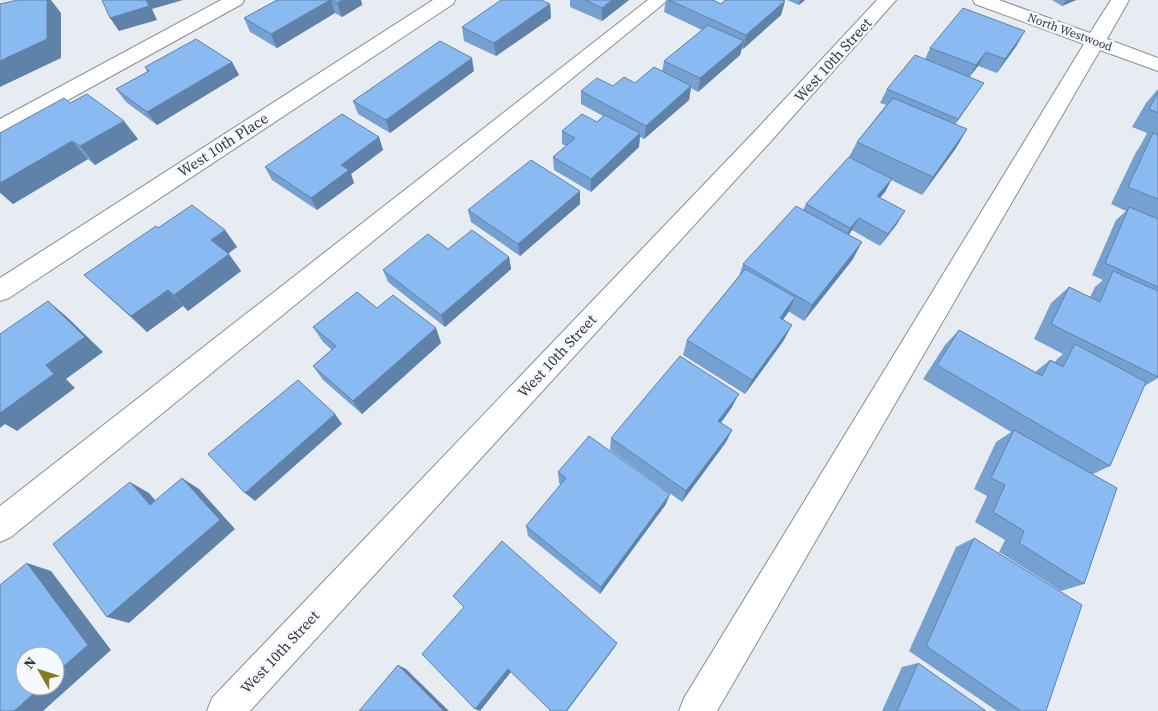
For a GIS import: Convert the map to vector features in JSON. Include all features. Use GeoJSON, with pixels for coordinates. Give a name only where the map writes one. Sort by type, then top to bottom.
{"type":"FeatureCollection","features":[{"type":"Feature","properties":{"kind":"street"},"geometry":{"type":"LineString","coordinates":[[0,128],[235,0]]}},
{"type":"Feature","properties":{"kind":"street","name":"West 10th Place"},"geometry":{"type":"LineString","coordinates":[[0,290],[446,0]]}},
{"type":"Feature","properties":{"kind":"street"},"geometry":{"type":"LineString","coordinates":[[0,526],[659,0]]}},
{"type":"Feature","properties":{"kind":"street","name":"West 10th Street"},"geometry":{"type":"LineString","coordinates":[[225,711],[764,135],[887,0]]}},
{"type":"Feature","properties":{"kind":"street","name":"North Westwood"},"geometry":{"type":"LineString","coordinates":[[982,0],[1158,65]]}},
{"type":"Feature","properties":{"kind":"street"},"geometry":{"type":"LineString","coordinates":[[697,711],[1120,0]]}},
{"type":"Feature","properties":{"kind":"building"},"geometry":{"type":"Polygon","coordinates":[[[18,0],[47,0],[47,39],[0,61],[0,4],[18,0]]]}},
{"type":"Feature","properties":{"kind":"building"},"geometry":{"type":"Polygon","coordinates":[[[102,0],[146,0],[149,6],[110,18],[102,0]]]}},
{"type":"Feature","properties":{"kind":"building"},"geometry":{"type":"Polygon","coordinates":[[[277,0],[330,0],[271,34],[244,18],[277,0]]]}},
{"type":"Feature","properties":{"kind":"building"},"geometry":{"type":"Polygon","coordinates":[[[331,0],[343,0],[337,3],[331,0]]]}},
{"type":"Feature","properties":{"kind":"building"},"geometry":{"type":"Polygon","coordinates":[[[501,0],[541,0],[550,4],[494,43],[462,27],[501,0]]]}},
{"type":"Feature","properties":{"kind":"building"},"geometry":{"type":"Polygon","coordinates":[[[585,0],[612,0],[602,8],[585,0]]]}},
{"type":"Feature","properties":{"kind":"building"},"geometry":{"type":"Polygon","coordinates":[[[669,0],[713,0],[721,4],[725,0],[785,1],[746,35],[669,0]]]}},
{"type":"Feature","properties":{"kind":"building"},"geometry":{"type":"Polygon","coordinates":[[[963,8],[1025,31],[1005,59],[986,52],[976,65],[930,48],[963,8]]]}},
{"type":"Feature","properties":{"kind":"building"},"geometry":{"type":"Polygon","coordinates":[[[708,25],[744,41],[700,78],[664,61],[708,25]]]}},
{"type":"Feature","properties":{"kind":"building"},"geometry":{"type":"Polygon","coordinates":[[[196,39],[232,62],[147,112],[116,89],[149,71],[145,67],[196,39]]]}},
{"type":"Feature","properties":{"kind":"building"},"geometry":{"type":"Polygon","coordinates":[[[440,41],[472,58],[386,120],[353,101],[440,41]]]}},
{"type":"Feature","properties":{"kind":"building"},"geometry":{"type":"Polygon","coordinates":[[[915,55],[984,83],[958,119],[887,89],[915,55]]]}},
{"type":"Feature","properties":{"kind":"building"},"geometry":{"type":"Polygon","coordinates":[[[654,67],[691,86],[646,126],[581,91],[597,78],[613,86],[624,77],[635,83],[654,67]]]}},
{"type":"Feature","properties":{"kind":"building"},"geometry":{"type":"Polygon","coordinates":[[[1158,92],[1158,113],[1149,109],[1158,92]]]}},
{"type":"Feature","properties":{"kind":"building"},"geometry":{"type":"Polygon","coordinates":[[[87,94],[124,121],[80,146],[72,141],[0,183],[0,133],[64,98],[70,103],[87,94]]]}},
{"type":"Feature","properties":{"kind":"building"},"geometry":{"type":"Polygon","coordinates":[[[893,98],[967,129],[933,177],[857,142],[893,98]]]}},
{"type":"Feature","properties":{"kind":"building"},"geometry":{"type":"Polygon","coordinates":[[[342,114],[379,137],[341,165],[349,170],[311,198],[265,167],[342,114]]]}},
{"type":"Feature","properties":{"kind":"building"},"geometry":{"type":"Polygon","coordinates":[[[582,114],[597,122],[605,115],[640,133],[591,179],[553,157],[575,138],[562,131],[582,114]]]}},
{"type":"Feature","properties":{"kind":"building"},"geometry":{"type":"Polygon","coordinates":[[[1153,133],[1158,135],[1158,199],[1128,187],[1153,133]]]}},
{"type":"Feature","properties":{"kind":"building"},"geometry":{"type":"Polygon","coordinates":[[[849,157],[892,179],[877,196],[905,211],[888,234],[859,218],[850,228],[806,204],[849,157]]]}},
{"type":"Feature","properties":{"kind":"building"},"geometry":{"type":"Polygon","coordinates":[[[531,160],[580,191],[518,244],[468,210],[531,160]]]}},
{"type":"Feature","properties":{"kind":"building"},"geometry":{"type":"Polygon","coordinates":[[[192,205],[225,230],[211,240],[229,254],[174,295],[168,290],[131,316],[84,275],[156,226],[158,228],[192,205]]]}},
{"type":"Feature","properties":{"kind":"building"},"geometry":{"type":"Polygon","coordinates":[[[796,206],[862,242],[812,305],[743,264],[796,206]]]}},
{"type":"Feature","properties":{"kind":"building"},"geometry":{"type":"Polygon","coordinates":[[[1129,207],[1158,219],[1158,287],[1105,263],[1129,207]]]}},
{"type":"Feature","properties":{"kind":"building"},"geometry":{"type":"Polygon","coordinates":[[[472,230],[509,257],[441,315],[383,270],[428,234],[448,249],[472,230]]]}},
{"type":"Feature","properties":{"kind":"building"},"geometry":{"type":"Polygon","coordinates":[[[745,269],[795,297],[780,318],[792,325],[752,380],[687,340],[745,269]]]}},
{"type":"Feature","properties":{"kind":"building"},"geometry":{"type":"Polygon","coordinates":[[[1113,271],[1158,291],[1158,377],[1051,324],[1069,287],[1100,302],[1113,271]]]}},
{"type":"Feature","properties":{"kind":"building"},"geometry":{"type":"Polygon","coordinates":[[[357,292],[377,308],[393,295],[436,328],[353,401],[313,366],[336,346],[313,327],[357,292]]]}},
{"type":"Feature","properties":{"kind":"building"},"geometry":{"type":"Polygon","coordinates":[[[48,301],[85,337],[46,365],[54,374],[0,413],[0,334],[48,301]]]}},
{"type":"Feature","properties":{"kind":"building"},"geometry":{"type":"Polygon","coordinates":[[[959,330],[1042,376],[1050,360],[1063,367],[1075,344],[1146,382],[1110,466],[937,365],[959,330]]]}},
{"type":"Feature","properties":{"kind":"building"},"geometry":{"type":"Polygon","coordinates":[[[680,356],[739,394],[718,421],[732,430],[686,491],[611,438],[680,356]]]}},
{"type":"Feature","properties":{"kind":"building"},"geometry":{"type":"Polygon","coordinates":[[[298,380],[335,414],[245,493],[208,454],[298,380]]]}},
{"type":"Feature","properties":{"kind":"building"},"geometry":{"type":"Polygon","coordinates":[[[1014,430],[1117,488],[1084,584],[1019,543],[1024,531],[993,512],[1005,485],[991,478],[1014,430]]]}},
{"type":"Feature","properties":{"kind":"building"},"geometry":{"type":"Polygon","coordinates":[[[589,436],[670,494],[601,587],[526,526],[566,478],[558,472],[589,436]]]}},
{"type":"Feature","properties":{"kind":"building"},"geometry":{"type":"Polygon","coordinates":[[[182,478],[220,520],[107,617],[53,544],[130,482],[150,505],[182,478]]]}},
{"type":"Feature","properties":{"kind":"building"},"geometry":{"type":"Polygon","coordinates":[[[974,538],[1082,605],[1046,711],[1021,711],[926,646],[974,538]]]}},
{"type":"Feature","properties":{"kind":"building"},"geometry":{"type":"Polygon","coordinates":[[[502,541],[617,643],[566,711],[551,711],[508,669],[475,709],[422,654],[464,607],[453,596],[502,541]]]}},
{"type":"Feature","properties":{"kind":"building"},"geometry":{"type":"Polygon","coordinates":[[[27,563],[88,645],[65,665],[65,646],[15,646],[15,696],[31,696],[14,711],[0,711],[0,585],[27,563]]]}},
{"type":"Feature","properties":{"kind":"building"},"geometry":{"type":"Polygon","coordinates":[[[918,663],[986,711],[897,711],[918,663]]]}},
{"type":"Feature","properties":{"kind":"building"},"geometry":{"type":"Polygon","coordinates":[[[398,665],[444,711],[359,711],[398,665]]]}}]}
